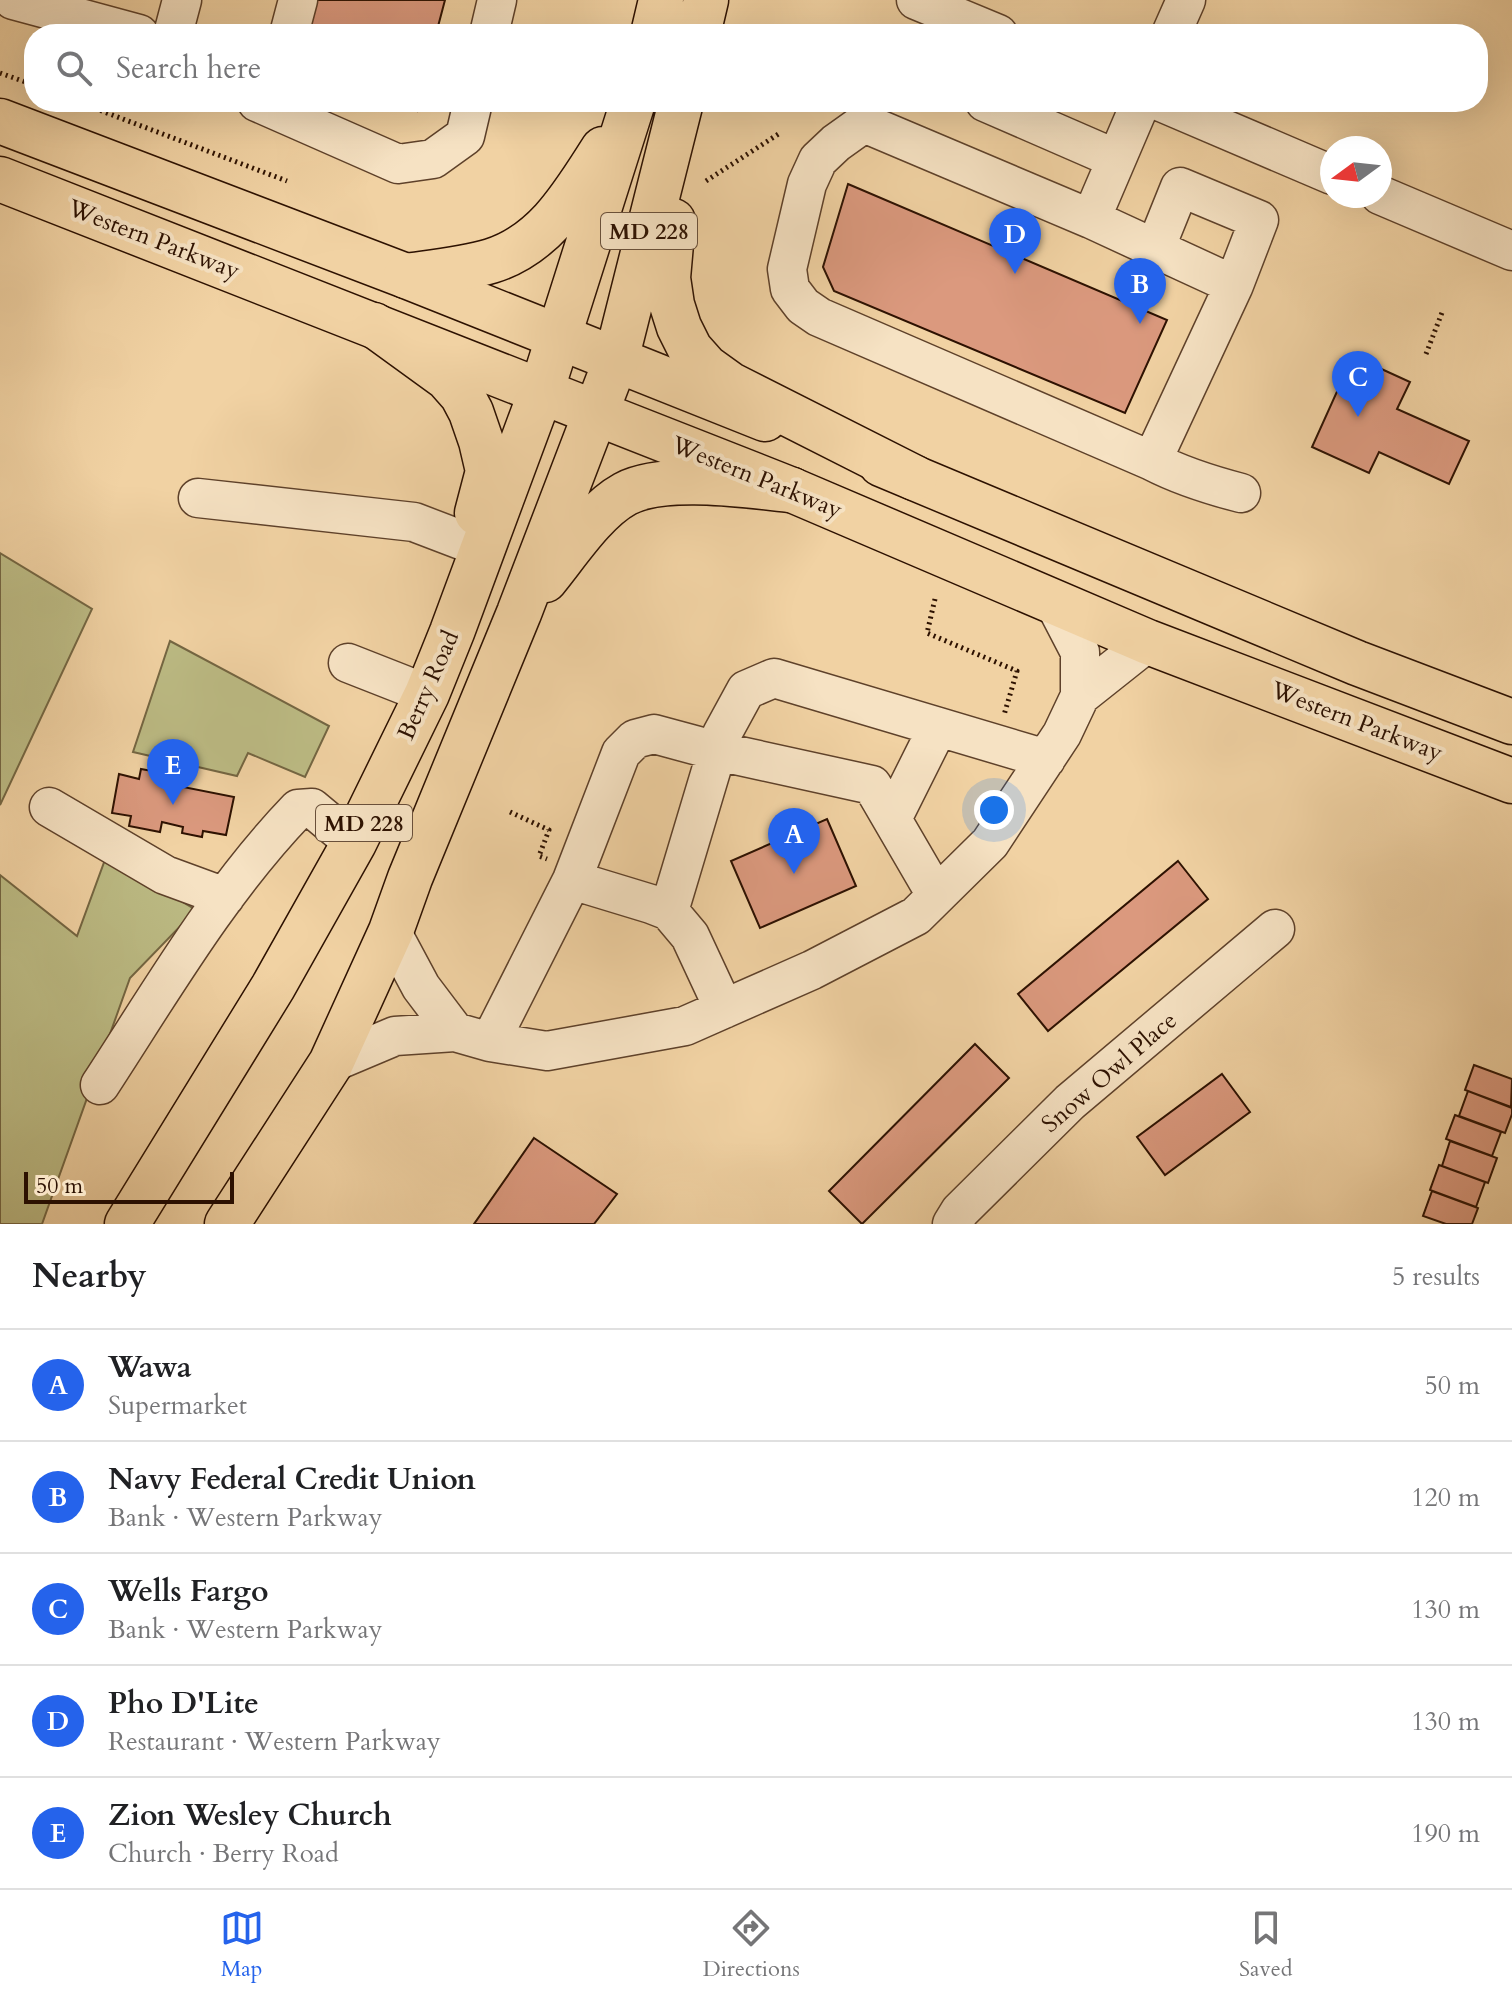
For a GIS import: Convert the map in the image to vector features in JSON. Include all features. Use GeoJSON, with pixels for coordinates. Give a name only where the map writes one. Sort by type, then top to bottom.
{"type":"FeatureCollection","features":[{"type":"Feature","properties":{"kind":"main road"},"geometry":{"type":"LineString","coordinates":[[655,24],[661,0]]}},
{"type":"Feature","properties":{"kind":"main road"},"geometry":{"type":"LineString","coordinates":[[700,24],[706,0]]}},
{"type":"Feature","properties":{"kind":"main road"},"geometry":{"type":"LineString","coordinates":[[406,276],[493,261],[519,248],[566,207],[627,112]]}},
{"type":"Feature","properties":{"kind":"main road","name":"Berry Road"},"geometry":{"type":"LineString","coordinates":[[127,1224],[273,987],[354,843],[427,694],[541,392],[630,112]]}},
{"type":"Feature","properties":{"kind":"main road","name":"MD 228"},"geometry":{"type":"LineString","coordinates":[[227,1224],[331,1063],[391,931],[597,414],[616,360],[679,112]]}},
{"type":"Feature","properties":{"kind":"main road"},"geometry":{"type":"LineString","coordinates":[[681,112],[668,278],[672,305],[690,349],[706,367],[731,385],[915,478]]}},
{"type":"Feature","properties":{"kind":"main road"},"geometry":{"type":"LineString","coordinates":[[0,121],[406,276],[915,478],[1357,663],[1512,722]]}},
{"type":"Feature","properties":{"kind":"main road","name":"Western Parkway"},"geometry":{"type":"LineString","coordinates":[[0,179],[792,490],[1148,642],[1512,781]]}},
{"type":"Feature","properties":{"kind":"main road"},"geometry":{"type":"LineString","coordinates":[[374,325],[447,378],[462,395],[481,441],[488,471],[469,543],[452,632]]}},
{"type":"Feature","properties":{"kind":"main road"},"geometry":{"type":"LineString","coordinates":[[519,613],[604,509],[626,493],[650,485],[708,482],[792,490]]}},
{"type":"Feature","properties":{"kind":"street"},"geometry":{"type":"LineString","coordinates":[[13,0],[102,24]]}},
{"type":"Feature","properties":{"kind":"street"},"geometry":{"type":"LineString","coordinates":[[176,24],[182,0]]}},
{"type":"Feature","properties":{"kind":"street"},"geometry":{"type":"LineString","coordinates":[[292,24],[298,0]]}},
{"type":"Feature","properties":{"kind":"street"},"geometry":{"type":"LineString","coordinates":[[491,24],[497,0]]}},
{"type":"Feature","properties":{"kind":"street"},"geometry":{"type":"LineString","coordinates":[[916,0],[974,24]]}},
{"type":"Feature","properties":{"kind":"street"},"geometry":{"type":"LineString","coordinates":[[1175,24],[1186,0]]}},
{"type":"Feature","properties":{"kind":"street"},"geometry":{"type":"LineString","coordinates":[[293,112],[329,133],[398,164],[433,159],[465,136],[471,112]]}},
{"type":"Feature","properties":{"kind":"street"},"geometry":{"type":"LineString","coordinates":[[1234,285],[1091,219],[874,112],[818,160],[807,184],[787,269],[790,289],[803,306],[834,324],[1168,469],[1241,493]]}},
{"type":"Feature","properties":{"kind":"street"},"geometry":{"type":"LineString","coordinates":[[1008,112],[1116,159]]}},
{"type":"Feature","properties":{"kind":"street"},"geometry":{"type":"LineString","coordinates":[[1091,219],[1137,112]]}},
{"type":"Feature","properties":{"kind":"street"},"geometry":{"type":"LineString","coordinates":[[1184,112],[1320,170]]}},
{"type":"Feature","properties":{"kind":"street"},"geometry":{"type":"LineString","coordinates":[[1152,461],[1234,285],[1259,220],[1180,187],[1155,249]]}},
{"type":"Feature","properties":{"kind":"street"},"geometry":{"type":"LineString","coordinates":[[1392,200],[1512,251]]}},
{"type":"Feature","properties":{"kind":"street"},"geometry":{"type":"LineString","coordinates":[[198,498],[414,522],[469,543]]}},
{"type":"Feature","properties":{"kind":"street"},"geometry":{"type":"LineString","coordinates":[[331,1063],[395,1036],[472,1037],[547,1051],[685,1026],[812,970],[916,916],[990,843],[1062,734],[1080,696],[1080,652],[1054,602]]}},
{"type":"Feature","properties":{"kind":"street"},"geometry":{"type":"LineString","coordinates":[[1080,696],[1148,642]]}},
{"type":"Feature","properties":{"kind":"street"},"geometry":{"type":"LineString","coordinates":[[348,663],[427,694]]}},
{"type":"Feature","properties":{"kind":"street"},"geometry":{"type":"LineString","coordinates":[[669,911],[722,734],[746,690],[774,678],[1046,759]]}},
{"type":"Feature","properties":{"kind":"street"},"geometry":{"type":"LineString","coordinates":[[892,819],[938,727]]}},
{"type":"Feature","properties":{"kind":"street"},"geometry":{"type":"LineString","coordinates":[[472,1037],[574,876],[621,753],[635,739],[654,734],[872,785],[936,895]]}},
{"type":"Feature","properties":{"kind":"street"},"geometry":{"type":"LineString","coordinates":[[49,807],[165,875],[225,897]]}},
{"type":"Feature","properties":{"kind":"street"},"geometry":{"type":"LineString","coordinates":[[100,1085],[201,929],[267,842],[298,809],[312,808],[354,843]]}},
{"type":"Feature","properties":{"kind":"street"},"geometry":{"type":"LineString","coordinates":[[574,876],[669,911],[690,936],[724,1009]]}},
{"type":"Feature","properties":{"kind":"street","name":"Snow Owl Place"},"geometry":{"type":"LineString","coordinates":[[952,1224],[960,1211],[1070,1102],[1275,929]]}},
{"type":"Feature","properties":{"kind":"street"},"geometry":{"type":"LineString","coordinates":[[391,931],[421,987],[472,1037]]}},
{"type":"Feature","properties":{"kind":"path"},"geometry":{"type":"LineString","coordinates":[[0,73],[24,81]]}},
{"type":"Feature","properties":{"kind":"path"},"geometry":{"type":"LineString","coordinates":[[104,112],[287,181]]}},
{"type":"Feature","properties":{"kind":"path"},"geometry":{"type":"LineString","coordinates":[[706,181],[780,133]]}},
{"type":"Feature","properties":{"kind":"path"},"geometry":{"type":"LineString","coordinates":[[1426,354],[1443,310]]}},
{"type":"Feature","properties":{"kind":"path"},"geometry":{"type":"LineString","coordinates":[[935,599],[927,633],[1017,671],[1002,724]]}},
{"type":"Feature","properties":{"kind":"path"},"geometry":{"type":"LineString","coordinates":[[510,812],[549,830],[539,856],[574,876]]}},
{"type":"Feature","properties":{"kind":"shaded area"},"geometry":{"type":"Polygon","coordinates":[[[0,553],[92,609],[0,805],[0,553]]]}},
{"type":"Feature","properties":{"kind":"shaded area"},"geometry":{"type":"Polygon","coordinates":[[[170,641],[329,726],[305,777],[248,753],[237,776],[133,752],[170,641]]]}},
{"type":"Feature","properties":{"kind":"shaded area"},"geometry":{"type":"Polygon","coordinates":[[[106,857],[196,910],[130,978],[42,1224],[0,1224],[0,875],[77,936],[106,857]]]}},
{"type":"Feature","properties":{"kind":"building"},"geometry":{"type":"Polygon","coordinates":[[[305,0],[445,0],[439,24],[299,24],[305,0]]]}},
{"type":"Feature","properties":{"kind":"building"},"geometry":{"type":"Polygon","coordinates":[[[848,184],[1167,320],[1125,413],[834,291],[823,267],[848,184]]]}},
{"type":"Feature","properties":{"kind":"building"},"geometry":{"type":"Polygon","coordinates":[[[1353,356],[1410,382],[1397,409],[1469,441],[1449,484],[1379,452],[1369,473],[1312,447],[1353,356]]]}},
{"type":"Feature","properties":{"kind":"building"},"geometry":{"type":"Polygon","coordinates":[[[141,769],[169,774],[168,784],[234,797],[226,835],[203,831],[202,837],[182,833],[183,827],[162,822],[160,832],[129,826],[131,816],[112,813],[119,774],[139,779],[141,769]]]}},
{"type":"Feature","properties":{"kind":"building"},"geometry":{"type":"Polygon","coordinates":[[[827,819],[856,886],[760,928],[731,861],[827,819]]]}},
{"type":"Feature","properties":{"kind":"building"},"geometry":{"type":"Polygon","coordinates":[[[1178,861],[1208,899],[1048,1031],[1018,994],[1178,861]]]}},
{"type":"Feature","properties":{"kind":"building"},"geometry":{"type":"Polygon","coordinates":[[[975,1044],[1009,1078],[862,1224],[829,1191],[975,1044]]]}},
{"type":"Feature","properties":{"kind":"building"},"geometry":{"type":"Polygon","coordinates":[[[1474,1065],[1512,1079],[1511,1107],[1465,1090],[1474,1065]]]}},
{"type":"Feature","properties":{"kind":"building"},"geometry":{"type":"Polygon","coordinates":[[[1222,1074],[1250,1112],[1165,1175],[1137,1137],[1222,1074]]]}},
{"type":"Feature","properties":{"kind":"building"},"geometry":{"type":"Polygon","coordinates":[[[1468,1091],[1512,1108],[1505,1133],[1459,1116],[1468,1091]]]}},
{"type":"Feature","properties":{"kind":"building"},"geometry":{"type":"Polygon","coordinates":[[[1455,1115],[1501,1132],[1492,1156],[1446,1139],[1455,1115]]]}},
{"type":"Feature","properties":{"kind":"building"},"geometry":{"type":"Polygon","coordinates":[[[534,1138],[617,1194],[594,1224],[474,1224],[534,1138]]]}},
{"type":"Feature","properties":{"kind":"building"},"geometry":{"type":"Polygon","coordinates":[[[1450,1141],[1497,1158],[1488,1183],[1442,1166],[1450,1141]]]}},
{"type":"Feature","properties":{"kind":"building"},"geometry":{"type":"Polygon","coordinates":[[[1439,1165],[1485,1182],[1476,1207],[1430,1190],[1439,1165]]]}},
{"type":"Feature","properties":{"kind":"building"},"geometry":{"type":"Polygon","coordinates":[[[1432,1191],[1478,1208],[1472,1224],[1446,1224],[1423,1216],[1432,1191]]]}},
{"type":"Feature","properties":{"kind":"place","name":"Pho D'Lite"},"geometry":{"type":"Point","coordinates":[1015,274]}},
{"type":"Feature","properties":{"kind":"place","name":"Navy Federal Credit Union"},"geometry":{"type":"Point","coordinates":[1140,324]}},
{"type":"Feature","properties":{"kind":"place","name":"Wells Fargo"},"geometry":{"type":"Point","coordinates":[1358,417]}},
{"type":"Feature","properties":{"kind":"place","name":"Zion Wesley Church"},"geometry":{"type":"Point","coordinates":[173,805]}},
{"type":"Feature","properties":{"kind":"place","name":"Wawa"},"geometry":{"type":"Point","coordinates":[794,874]}}]}
